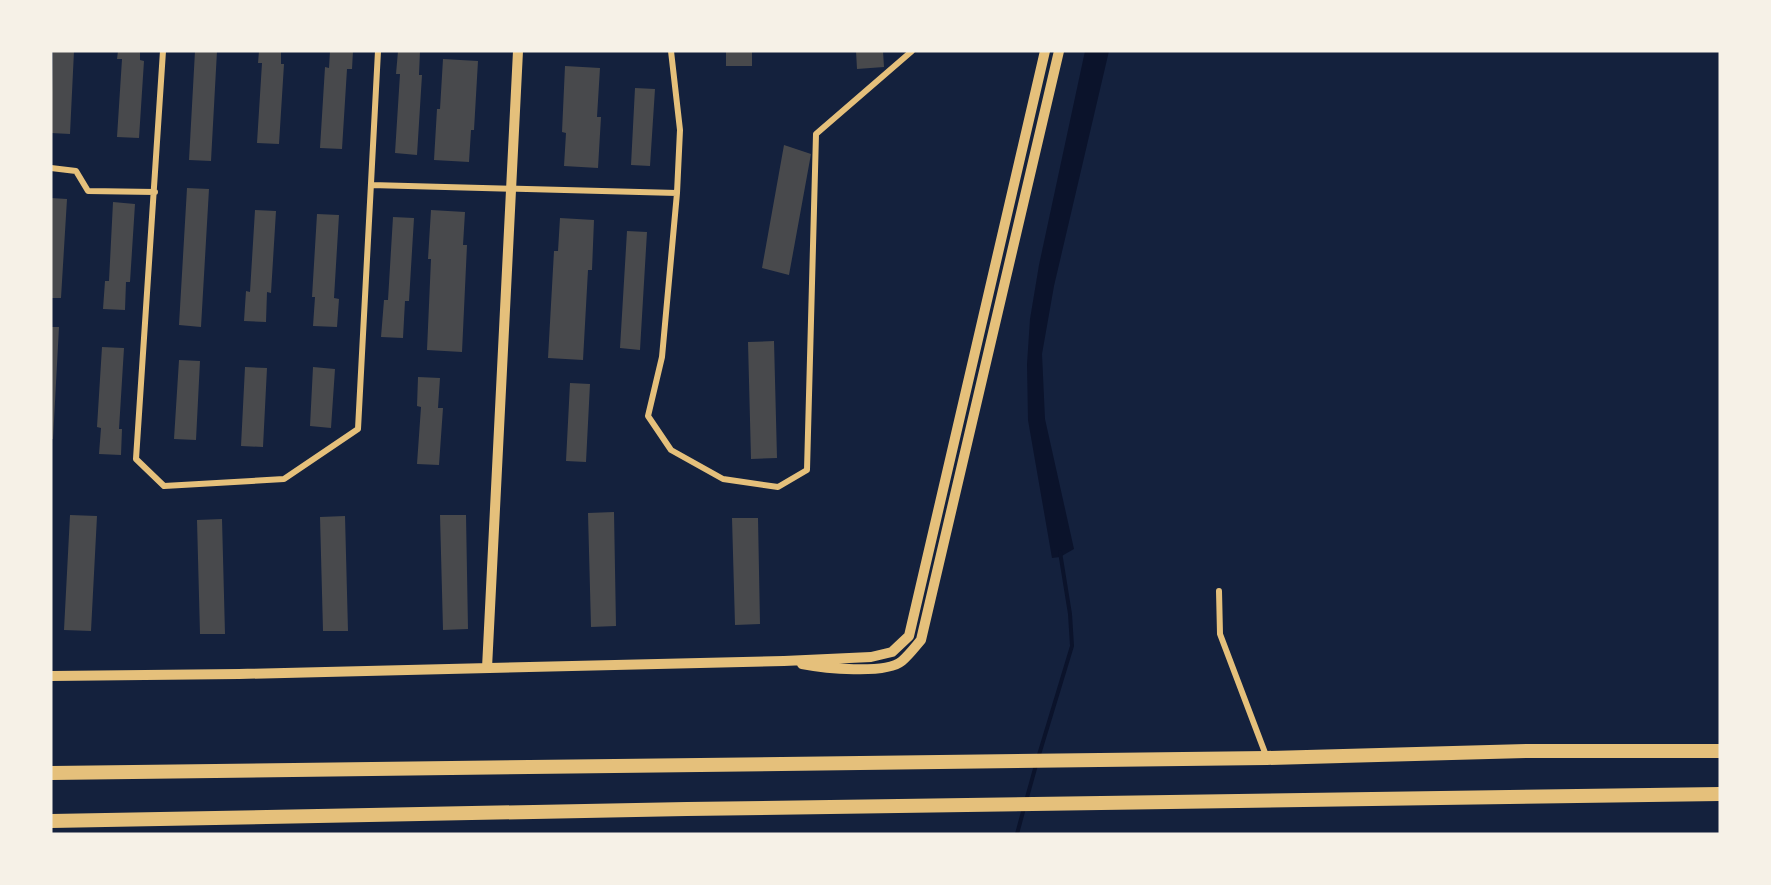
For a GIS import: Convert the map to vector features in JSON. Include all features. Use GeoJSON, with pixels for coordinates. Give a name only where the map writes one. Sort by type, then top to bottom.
{"type":"FeatureCollection","features":[{"type":"Feature","properties":{"kind":"main road"},"geometry":{"type":"LineString","coordinates":[[51,773],[1267,758],[1527,751],[1720,752]]}},
{"type":"Feature","properties":{"kind":"main road"},"geometry":{"type":"LineString","coordinates":[[51,821],[675,809],[1720,794]]}},
{"type":"Feature","properties":{"kind":"street"},"geometry":{"type":"LineString","coordinates":[[163,51],[136,459],[164,486],[284,479],[358,429],[378,51]]}},
{"type":"Feature","properties":{"kind":"street"},"geometry":{"type":"LineString","coordinates":[[487,668],[518,51]]}},
{"type":"Feature","properties":{"kind":"street"},"geometry":{"type":"LineString","coordinates":[[671,51],[680,130],[677,193],[662,357],[648,416],[671,450],[723,479],[778,487],[807,470],[816,134],[912,51]]}},
{"type":"Feature","properties":{"kind":"street"},"geometry":{"type":"LineString","coordinates":[[51,676],[784,661],[871,657],[892,652],[909,636],[1045,51]]}},
{"type":"Feature","properties":{"kind":"street"},"geometry":{"type":"LineString","coordinates":[[784,661],[823,668],[871,669],[901,663],[921,640],[1059,51]]}},
{"type":"Feature","properties":{"kind":"street"},"geometry":{"type":"LineString","coordinates":[[51,168],[76,171],[88,191],[155,192]]}},
{"type":"Feature","properties":{"kind":"street"},"geometry":{"type":"LineString","coordinates":[[371,185],[677,193]]}},
{"type":"Feature","properties":{"kind":"street"},"geometry":{"type":"LineString","coordinates":[[1220,591],[1220,634],[1267,758]]}},
{"type":"Feature","properties":{"kind":"water"},"geometry":{"type":"Polygon","coordinates":[[[1085,51],[1109,51],[1054,286],[1042,354],[1045,419],[1074,549],[1060,557],[1052,558],[1028,420],[1027,364],[1030,319],[1039,265],[1085,51]]]}},
{"type":"Feature","properties":{"kind":"building"},"geometry":{"type":"Polygon","coordinates":[[[53,51],[74,51],[70,134],[51,133],[53,51]]]}},
{"type":"Feature","properties":{"kind":"building"},"geometry":{"type":"Polygon","coordinates":[[[118,51],[140,51],[140,60],[144,61],[139,138],[117,137],[122,59],[117,59],[118,51]]]}},
{"type":"Feature","properties":{"kind":"building"},"geometry":{"type":"Polygon","coordinates":[[[195,51],[217,51],[211,161],[189,160],[195,51]]]}},
{"type":"Feature","properties":{"kind":"building"},"geometry":{"type":"Polygon","coordinates":[[[259,51],[281,51],[281,64],[284,64],[279,144],[257,143],[262,63],[258,63],[259,51]]]}},
{"type":"Feature","properties":{"kind":"building"},"geometry":{"type":"Polygon","coordinates":[[[330,51],[353,51],[352,69],[347,69],[342,149],[320,148],[325,67],[329,68],[330,51]]]}},
{"type":"Feature","properties":{"kind":"building"},"geometry":{"type":"Polygon","coordinates":[[[398,51],[420,51],[419,75],[422,75],[417,155],[395,153],[400,74],[396,74],[398,51]]]}},
{"type":"Feature","properties":{"kind":"building"},"geometry":{"type":"Polygon","coordinates":[[[726,51],[752,51],[752,66],[726,66],[726,51]]]}},
{"type":"Feature","properties":{"kind":"building"},"geometry":{"type":"Polygon","coordinates":[[[856,51],[883,51],[884,67],[857,69],[856,51]]]}},
{"type":"Feature","properties":{"kind":"building"},"geometry":{"type":"Polygon","coordinates":[[[443,59],[478,61],[474,130],[471,130],[469,162],[434,160],[443,59]]]}},
{"type":"Feature","properties":{"kind":"building"},"geometry":{"type":"Polygon","coordinates":[[[565,66],[600,68],[597,117],[601,117],[598,168],[564,166],[566,133],[562,132],[565,66]]]}},
{"type":"Feature","properties":{"kind":"building"},"geometry":{"type":"Polygon","coordinates":[[[635,88],[655,89],[650,166],[631,165],[635,88]]]}},
{"type":"Feature","properties":{"kind":"building"},"geometry":{"type":"Polygon","coordinates":[[[784,145],[811,154],[789,275],[762,268],[784,145]]]}},
{"type":"Feature","properties":{"kind":"building"},"geometry":{"type":"Polygon","coordinates":[[[187,188],[209,189],[201,327],[179,325],[187,188]]]}},
{"type":"Feature","properties":{"kind":"building"},"geometry":{"type":"Polygon","coordinates":[[[51,198],[67,199],[61,298],[51,298],[51,198]]]}},
{"type":"Feature","properties":{"kind":"building"},"geometry":{"type":"Polygon","coordinates":[[[113,202],[135,204],[130,282],[126,282],[125,310],[103,309],[105,281],[109,281],[113,202]]]}},
{"type":"Feature","properties":{"kind":"building"},"geometry":{"type":"Polygon","coordinates":[[[255,210],[276,211],[271,293],[267,292],[266,322],[244,321],[246,291],[250,292],[255,210]]]}},
{"type":"Feature","properties":{"kind":"building"},"geometry":{"type":"Polygon","coordinates":[[[431,210],[465,212],[463,245],[467,245],[462,352],[427,350],[431,210]]]}},
{"type":"Feature","properties":{"kind":"building"},"geometry":{"type":"Polygon","coordinates":[[[317,214],[339,215],[334,298],[339,299],[337,327],[313,326],[315,297],[312,297],[317,214]]]}},
{"type":"Feature","properties":{"kind":"building"},"geometry":{"type":"Polygon","coordinates":[[[393,217],[414,218],[409,301],[405,301],[403,338],[381,337],[384,300],[388,300],[393,217]]]}},
{"type":"Feature","properties":{"kind":"building"},"geometry":{"type":"Polygon","coordinates":[[[560,218],[594,220],[592,270],[588,270],[583,360],[548,358],[554,251],[558,251],[560,218]]]}},
{"type":"Feature","properties":{"kind":"building"},"geometry":{"type":"Polygon","coordinates":[[[627,231],[647,232],[640,350],[620,348],[627,231]]]}},
{"type":"Feature","properties":{"kind":"building"},"geometry":{"type":"Polygon","coordinates":[[[51,327],[59,327],[53,439],[51,439],[51,327]]]}},
{"type":"Feature","properties":{"kind":"building"},"geometry":{"type":"Polygon","coordinates":[[[774,341],[777,458],[751,459],[748,342],[774,341]]]}},
{"type":"Feature","properties":{"kind":"building"},"geometry":{"type":"Polygon","coordinates":[[[102,347],[124,348],[119,429],[122,429],[121,455],[99,454],[101,428],[97,427],[102,347]]]}},
{"type":"Feature","properties":{"kind":"building"},"geometry":{"type":"Polygon","coordinates":[[[179,360],[200,361],[196,440],[174,439],[179,360]]]}},
{"type":"Feature","properties":{"kind":"building"},"geometry":{"type":"Polygon","coordinates":[[[245,367],[267,368],[263,447],[241,446],[245,367]]]}},
{"type":"Feature","properties":{"kind":"building"},"geometry":{"type":"Polygon","coordinates":[[[313,367],[335,369],[331,428],[310,426],[313,367]]]}},
{"type":"Feature","properties":{"kind":"building"},"geometry":{"type":"Polygon","coordinates":[[[418,377],[440,378],[438,408],[443,408],[439,465],[417,464],[421,407],[417,406],[418,377]]]}},
{"type":"Feature","properties":{"kind":"building"},"geometry":{"type":"Polygon","coordinates":[[[570,383],[590,384],[586,462],[566,461],[570,383]]]}},
{"type":"Feature","properties":{"kind":"building"},"geometry":{"type":"Polygon","coordinates":[[[614,512],[616,626],[591,627],[588,513],[614,512]]]}},
{"type":"Feature","properties":{"kind":"building"},"geometry":{"type":"Polygon","coordinates":[[[70,515],[97,516],[91,631],[64,630],[70,515]]]}},
{"type":"Feature","properties":{"kind":"building"},"geometry":{"type":"Polygon","coordinates":[[[440,515],[466,515],[468,629],[443,630],[440,515]]]}},
{"type":"Feature","properties":{"kind":"building"},"geometry":{"type":"Polygon","coordinates":[[[345,516],[348,631],[323,631],[320,517],[345,516]]]}},
{"type":"Feature","properties":{"kind":"building"},"geometry":{"type":"Polygon","coordinates":[[[732,518],[758,518],[760,624],[735,625],[732,518]]]}},
{"type":"Feature","properties":{"kind":"building"},"geometry":{"type":"Polygon","coordinates":[[[222,519],[225,634],[200,634],[197,520],[222,519]]]}},
{"type":"Feature","properties":{"kind":"waterway"},"geometry":{"type":"LineString","coordinates":[[1038,758],[1072,646],[1070,614],[1060,552]]}},
{"type":"Feature","properties":{"kind":"waterway"},"geometry":{"type":"LineString","coordinates":[[1026,801],[1036,765]]}},
{"type":"Feature","properties":{"kind":"waterway"},"geometry":{"type":"LineString","coordinates":[[1017,834],[1024,808]]}}]}
